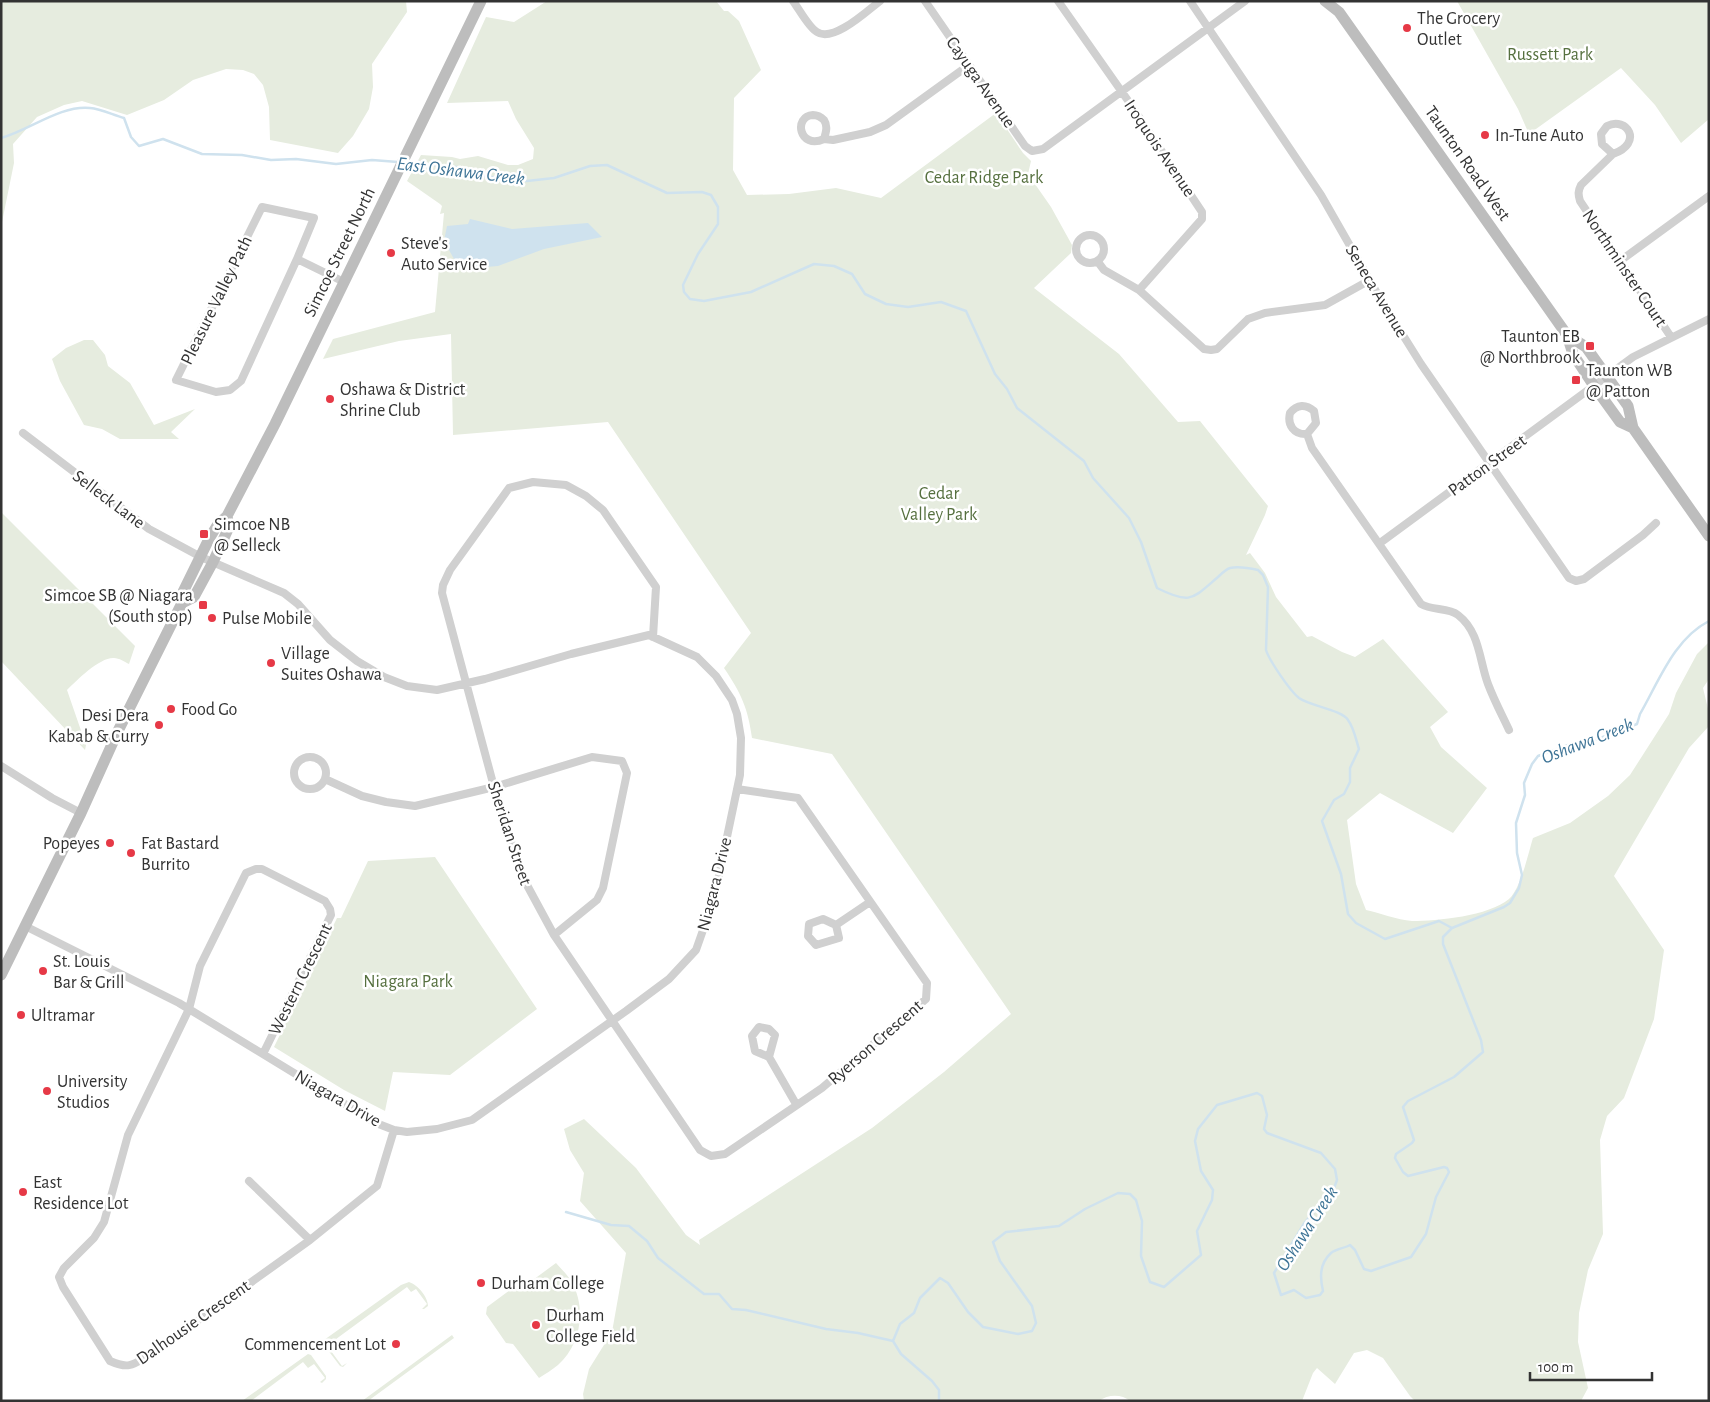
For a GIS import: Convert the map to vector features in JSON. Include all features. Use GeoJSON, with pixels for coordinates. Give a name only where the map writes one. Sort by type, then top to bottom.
{"type":"FeatureCollection","features":[{"type":"Feature","properties":{"kind":"main road","name":"Simcoe Street North"},"geometry":{"type":"LineString","coordinates":[[1,975],[81,813],[118,731],[182,603],[183,592],[218,524],[227,516],[275,424],[481,1]]}},
{"type":"Feature","properties":{"kind":"main road","name":"Taunton Road West"},"geometry":{"type":"LineString","coordinates":[[1326,1],[1338,6],[1567,335],[1573,354],[1594,386],[1620,422],[1633,428]]}},
{"type":"Feature","properties":{"kind":"main road","name":"Taunton Road West"},"geometry":{"type":"LineString","coordinates":[[1567,335],[1586,348],[1607,376],[1628,406],[1633,428],[1709,536]]}},
{"type":"Feature","properties":{"kind":"main road","name":"Simcoe Street North"},"geometry":{"type":"LineString","coordinates":[[182,603],[194,597],[213,562],[229,527],[227,516]]}},
{"type":"Feature","properties":{"kind":"street"},"geometry":{"type":"LineString","coordinates":[[793,1],[816,32],[830,35],[880,1]]}},
{"type":"Feature","properties":{"kind":"street","name":"Cayuga Avenue"},"geometry":{"type":"LineString","coordinates":[[924,1],[1026,147],[1032,151],[1043,149],[1121,91]]}},
{"type":"Feature","properties":{"kind":"street","name":"Iroquois Avenue"},"geometry":{"type":"LineString","coordinates":[[1058,1],[1202,212],[1202,218],[1138,290]]}},
{"type":"Feature","properties":{"kind":"street","name":"Seneca Avenue"},"geometry":{"type":"LineString","coordinates":[[1190,1],[1321,195],[1421,364],[1569,578],[1576,580],[1584,579],[1656,523]]}},
{"type":"Feature","properties":{"kind":"street"},"geometry":{"type":"LineString","coordinates":[[1121,91],[1245,1]]}},
{"type":"Feature","properties":{"kind":"street"},"geometry":{"type":"LineString","coordinates":[[824,139],[833,140],[880,128],[969,65]]}},
{"type":"Feature","properties":{"kind":"street","name":"Northminster Court"},"geometry":{"type":"LineString","coordinates":[[1613,154],[1581,185],[1578,196],[1670,337]]}},
{"type":"Feature","properties":{"kind":"street"},"geometry":{"type":"LineString","coordinates":[[1620,261],[1709,196]]}},
{"type":"Feature","properties":{"kind":"street","name":"Pleasure Valley Path"},"geometry":{"type":"LineString","coordinates":[[262,207],[314,218],[297,259],[241,381],[230,390],[216,392],[176,380],[262,207]]}},
{"type":"Feature","properties":{"kind":"street"},"geometry":{"type":"LineString","coordinates":[[297,259],[344,282]]}},
{"type":"Feature","properties":{"kind":"street"},"geometry":{"type":"LineString","coordinates":[[1098,262],[1104,270],[1138,290],[1204,349],[1211,350],[1217,349],[1248,319],[1265,314],[1325,305],[1370,280]]}},
{"type":"Feature","properties":{"kind":"street","name":"Patton Street"},"geometry":{"type":"LineString","coordinates":[[1380,543],[1633,357],[1709,319]]}},
{"type":"Feature","properties":{"kind":"street","name":"Selleck Lane"},"geometry":{"type":"LineString","coordinates":[[23,433],[149,529],[201,557]]}},
{"type":"Feature","properties":{"kind":"street"},"geometry":{"type":"LineString","coordinates":[[1307,434],[1312,448],[1422,604],[1427,607],[1455,613],[1464,620],[1480,648],[1488,684],[1509,730]]}},
{"type":"Feature","properties":{"kind":"street","name":"Sheridan Street"},"geometry":{"type":"LineString","coordinates":[[613,1020],[554,935],[520,874],[494,787],[442,593],[443,585],[450,570],[509,488],[533,482],[566,485],[586,496],[603,510],[656,587],[653,637]]}},
{"type":"Feature","properties":{"kind":"street","name":"Niagara Drive"},"geometry":{"type":"LineString","coordinates":[[25,926],[189,1009],[376,1123],[394,1130],[407,1132],[437,1129],[472,1120],[668,979],[696,950],[714,898],[740,775],[741,738],[737,714],[732,700],[716,676],[697,657],[649,635],[437,690],[406,686],[384,677],[357,661],[330,640],[298,604],[284,593],[201,557]]}},
{"type":"Feature","properties":{"kind":"street"},"geometry":{"type":"LineString","coordinates":[[325,778],[362,796],[415,806],[494,787],[592,757],[622,761],[628,773],[603,888],[597,900],[554,935]]}},
{"type":"Feature","properties":{"kind":"street"},"geometry":{"type":"LineString","coordinates":[[314,758],[319,760],[325,768],[325,778],[319,787],[315,789],[304,788],[297,782],[294,772],[303,759],[314,758]]}},
{"type":"Feature","properties":{"kind":"street"},"geometry":{"type":"LineString","coordinates":[[1,766],[52,798],[81,813]]}},
{"type":"Feature","properties":{"kind":"street","name":"Ryerson Crescent"},"geometry":{"type":"LineString","coordinates":[[613,1020],[700,1150],[711,1156],[724,1154],[822,1088],[926,999],[927,983],[798,798],[736,789]]}},
{"type":"Feature","properties":{"kind":"street","name":"Western Crescent"},"geometry":{"type":"LineString","coordinates":[[189,1009],[200,966],[246,873],[262,869],[324,901],[330,909],[329,921],[263,1054]]}},
{"type":"Feature","properties":{"kind":"street"},"geometry":{"type":"LineString","coordinates":[[836,925],[870,902]]}},
{"type":"Feature","properties":{"kind":"street","name":"Dalhousie Crescent"},"geometry":{"type":"LineString","coordinates":[[189,1009],[128,1134],[104,1222],[94,1238],[64,1268],[59,1277],[62,1287],[110,1361],[122,1366],[133,1365],[151,1354],[310,1240],[377,1186],[394,1130]]}},
{"type":"Feature","properties":{"kind":"street"},"geometry":{"type":"LineString","coordinates":[[769,1057],[796,1104]]}},
{"type":"Feature","properties":{"kind":"street"},"geometry":{"type":"LineString","coordinates":[[249,1181],[310,1240]]}},
{"type":"Feature","properties":{"kind":"green space"},"geometry":{"type":"Polygon","coordinates":[[[1,1],[406,1],[407,12],[372,64],[373,87],[369,109],[353,136],[338,153],[270,140],[269,107],[263,85],[254,74],[243,70],[226,69],[193,80],[164,100],[127,115],[82,101],[64,105],[37,117],[13,144],[14,163],[1,227],[1,1]]]}},
{"type":"Feature","properties":{"kind":"green space","name":"Cedar Valley Park"},"geometry":{"type":"Polygon","coordinates":[[[547,1],[716,1],[724,11],[728,11],[739,21],[761,70],[734,98],[733,170],[747,195],[789,194],[836,188],[881,198],[996,113],[1023,153],[1031,161],[1028,174],[1051,207],[1072,245],[1071,253],[1034,288],[1119,354],[1178,422],[1200,421],[1268,506],[1246,555],[1250,553],[1265,573],[1276,597],[1307,637],[1312,636],[1355,657],[1383,639],[1448,712],[1430,727],[1441,747],[1487,788],[1453,833],[1380,793],[1347,820],[1356,884],[1366,910],[1412,921],[1435,920],[1489,910],[1509,899],[1521,879],[1533,838],[1570,823],[1608,796],[1630,775],[1669,714],[1676,693],[1697,654],[1709,642],[1709,679],[1703,688],[1709,713],[1709,726],[1689,748],[1614,876],[1664,950],[1654,1019],[1624,1098],[1607,1116],[1600,1140],[1603,1234],[1588,1270],[1579,1313],[1578,1342],[1588,1388],[1581,1401],[1415,1401],[1383,1358],[1367,1350],[1354,1353],[1335,1384],[1317,1368],[1313,1373],[1302,1401],[1130,1401],[1123,1397],[1115,1396],[1099,1401],[584,1401],[583,1394],[589,1369],[612,1332],[626,1253],[580,1201],[584,1173],[570,1150],[564,1129],[584,1119],[636,1168],[686,1235],[700,1245],[699,1240],[872,1128],[944,1072],[1011,1014],[832,754],[752,738],[743,701],[724,668],[751,633],[608,422],[453,435],[451,334],[399,341],[323,359],[333,339],[435,312],[444,213],[440,214],[442,206],[440,204],[407,181],[421,155],[460,159],[478,156],[508,165],[518,165],[533,159],[534,148],[516,119],[508,101],[447,103],[486,17],[514,22],[547,1]]]}},
{"type":"Feature","properties":{"kind":"green space","name":"Russett Park"},"geometry":{"type":"Polygon","coordinates":[[[1457,1],[1709,1],[1709,119],[1681,143],[1655,105],[1621,68],[1529,134],[1518,109],[1457,1]]]}},
{"type":"Feature","properties":{"kind":"green space"},"geometry":{"type":"Polygon","coordinates":[[[84,340],[93,340],[105,355],[108,366],[130,383],[154,425],[195,409],[171,432],[179,439],[120,439],[102,429],[84,425],[60,381],[52,359],[66,348],[84,340]]]}},
{"type":"Feature","properties":{"kind":"green space"},"geometry":{"type":"Polygon","coordinates":[[[1,512],[135,646],[129,664],[116,658],[102,661],[67,690],[86,745],[85,750],[1,661],[1,512]]]}},
{"type":"Feature","properties":{"kind":"green space","name":"Niagara Park"},"geometry":{"type":"Polygon","coordinates":[[[435,857],[537,1009],[450,1075],[393,1072],[385,1111],[344,1090],[274,1047],[337,918],[341,918],[368,861],[435,857]]]}},
{"type":"Feature","properties":{"kind":"green space","name":"Durham College Field"},"geometry":{"type":"Polygon","coordinates":[[[556,1263],[569,1278],[576,1291],[579,1302],[579,1325],[572,1347],[566,1357],[556,1367],[539,1378],[513,1344],[506,1343],[486,1314],[487,1307],[514,1287],[522,1288],[556,1263]]]}},
{"type":"Feature","properties":{"kind":"green space"},"geometry":{"type":"Polygon","coordinates":[[[409,1282],[422,1292],[428,1306],[422,1309],[427,1304],[416,1289],[411,1292],[407,1287],[332,1342],[336,1347],[331,1351],[342,1366],[347,1363],[343,1367],[340,1366],[324,1345],[324,1340],[401,1285],[409,1282]]]}},
{"type":"Feature","properties":{"kind":"green space"},"geometry":{"type":"Polygon","coordinates":[[[452,1335],[454,1338],[368,1401],[362,1401],[452,1335]]]}},
{"type":"Feature","properties":{"kind":"green space"},"geometry":{"type":"Polygon","coordinates":[[[308,1354],[311,1355],[326,1376],[326,1379],[322,1383],[320,1382],[325,1378],[314,1364],[308,1368],[303,1362],[251,1401],[242,1401],[308,1354]]]}},
{"type":"Feature","properties":{"kind":"water"},"geometry":{"type":"Polygon","coordinates":[[[470,219],[512,229],[588,223],[602,237],[544,249],[498,266],[463,269],[454,259],[444,241],[447,226],[468,224],[470,219]]]}},
{"type":"Feature","properties":{"kind":"waterway","name":"East Oshawa Creek"},"geometry":{"type":"LineString","coordinates":[[1,138],[56,114],[79,108],[90,108],[124,118],[131,137],[139,146],[163,139],[202,154],[242,155],[271,160],[296,159],[336,164],[372,160],[398,162]]}},
{"type":"Feature","properties":{"kind":"waterway","name":"East Oshawa Creek"},"geometry":{"type":"LineString","coordinates":[[406,163],[456,167],[473,175],[527,181],[554,178],[590,166],[607,165],[667,193],[702,192],[711,195],[718,207],[718,224],[698,254],[683,285],[684,292],[690,299],[704,301],[751,292],[814,264],[834,266],[852,274],[865,294],[886,304],[908,307],[941,302],[966,311],[995,374],[1007,389],[1017,408],[1084,461],[1093,478],[1129,518],[1141,542],[1157,588],[1184,598],[1196,595],[1230,568],[1255,569],[1263,575],[1268,587],[1266,650],[1271,661],[1285,682],[1299,698],[1345,717],[1352,727],[1359,749],[1350,768],[1350,782],[1344,794],[1334,800],[1322,821],[1341,874],[1348,914],[1356,923],[1385,939],[1439,921],[1452,928]]}},
{"type":"Feature","properties":{"kind":"waterway","name":"Oshawa Creek"},"geometry":{"type":"LineString","coordinates":[[893,1341],[900,1324],[914,1313],[920,1298],[940,1278],[948,1283],[968,1312],[983,1327],[1018,1334],[1032,1331],[1036,1323],[1032,1306],[1000,1261],[993,1242],[1006,1232],[1059,1226],[1085,1209],[1118,1193],[1130,1194],[1136,1200],[1142,1221],[1141,1256],[1150,1282],[1164,1287],[1201,1255],[1197,1231],[1212,1200],[1213,1190],[1201,1171],[1195,1141],[1198,1129],[1217,1105],[1257,1093],[1262,1096],[1267,1115],[1264,1129],[1267,1133],[1321,1153],[1335,1169],[1337,1180],[1333,1191],[1305,1222],[1274,1273],[1281,1295],[1294,1290],[1306,1298],[1320,1295],[1323,1291],[1321,1276],[1324,1262],[1331,1253],[1350,1245],[1355,1250],[1364,1269],[1371,1271],[1411,1257],[1426,1234],[1436,1197],[1449,1172],[1444,1167],[1408,1176],[1403,1172],[1395,1158],[1396,1154],[1414,1140],[1403,1107],[1408,1101],[1454,1077],[1483,1052],[1481,1040],[1443,944],[1443,937],[1452,928],[1504,907],[1510,903],[1519,888],[1522,875],[1517,853],[1516,823],[1525,795],[1524,783],[1532,764],[1538,756],[1568,745],[1582,745],[1637,724],[1640,714],[1661,675],[1677,650],[1686,638],[1709,621]]}},
{"type":"Feature","properties":{"kind":"waterway"},"geometry":{"type":"LineString","coordinates":[[566,1212],[611,1225],[629,1226],[647,1241],[658,1258],[704,1294],[719,1294],[732,1309],[746,1310],[826,1329],[858,1333],[893,1341]]}},
{"type":"Feature","properties":{"kind":"waterway","name":"Oshawa Creek"},"geometry":{"type":"LineString","coordinates":[[893,1341],[901,1354],[932,1381],[939,1390],[939,1401]]}},
{"type":"Feature","properties":{"kind":"place","name":"The Grocery Outlet"},"geometry":{"type":"Point","coordinates":[1407,28]}},
{"type":"Feature","properties":{"kind":"place","name":"In-Tune Auto"},"geometry":{"type":"Point","coordinates":[1485,135]}},
{"type":"Feature","properties":{"kind":"place","name":"Steve's Auto Service"},"geometry":{"type":"Point","coordinates":[391,253]}},
{"type":"Feature","properties":{"kind":"place","name":"Taunton EB @ Northbrook"},"geometry":{"type":"Point","coordinates":[1590,346]}},
{"type":"Feature","properties":{"kind":"place","name":"Taunton WB @ Patton"},"geometry":{"type":"Point","coordinates":[1576,380]}},
{"type":"Feature","properties":{"kind":"place","name":"Oshawa & District Shrine Club"},"geometry":{"type":"Point","coordinates":[330,399]}},
{"type":"Feature","properties":{"kind":"place","name":"Simcoe NB @ Selleck"},"geometry":{"type":"Point","coordinates":[204,534]}},
{"type":"Feature","properties":{"kind":"place","name":"Simcoe SB @ Niagara (South stop)"},"geometry":{"type":"Point","coordinates":[203,605]}},
{"type":"Feature","properties":{"kind":"place","name":"Pulse Mobile"},"geometry":{"type":"Point","coordinates":[212,618]}},
{"type":"Feature","properties":{"kind":"place","name":"Village Suites Oshawa"},"geometry":{"type":"Point","coordinates":[271,663]}},
{"type":"Feature","properties":{"kind":"place","name":"Food Go"},"geometry":{"type":"Point","coordinates":[171,709]}},
{"type":"Feature","properties":{"kind":"place","name":"Desi Dera Kabab & Curry"},"geometry":{"type":"Point","coordinates":[159,725]}},
{"type":"Feature","properties":{"kind":"place","name":"Popeyes"},"geometry":{"type":"Point","coordinates":[110,843]}},
{"type":"Feature","properties":{"kind":"place","name":"Fat Bastard Burrito"},"geometry":{"type":"Point","coordinates":[131,853]}},
{"type":"Feature","properties":{"kind":"place","name":"St. Louis Bar & Grill"},"geometry":{"type":"Point","coordinates":[43,971]}},
{"type":"Feature","properties":{"kind":"place","name":"Ultramar"},"geometry":{"type":"Point","coordinates":[21,1015]}},
{"type":"Feature","properties":{"kind":"place","name":"University Studios"},"geometry":{"type":"Point","coordinates":[47,1091]}},
{"type":"Feature","properties":{"kind":"place","name":"East Residence Lot"},"geometry":{"type":"Point","coordinates":[23,1192]}},
{"type":"Feature","properties":{"kind":"place","name":"Durham College"},"geometry":{"type":"Point","coordinates":[481,1283]}},
{"type":"Feature","properties":{"kind":"place","name":"Durham College Field"},"geometry":{"type":"Point","coordinates":[536,1325]}},
{"type":"Feature","properties":{"kind":"place","name":"Commencement Lot"},"geometry":{"type":"Point","coordinates":[396,1344]}},
{"type":"Feature","properties":{"kind":"park label","name":"Cedar Ridge Park"},"geometry":{"type":"Point","coordinates":[984,177]}}]}
